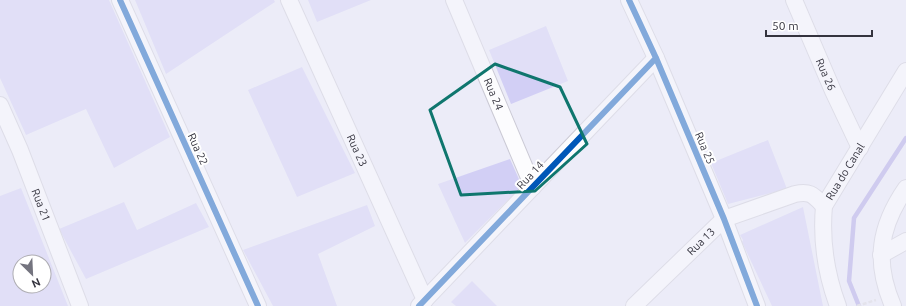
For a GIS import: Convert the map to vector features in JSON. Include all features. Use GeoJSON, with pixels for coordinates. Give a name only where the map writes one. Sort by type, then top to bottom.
{"type":"FeatureCollection","features":[{"type":"Feature","properties":{"kind":"street","name":"Rua 22"},"geometry":{"type":"LineString","coordinates":[[120,0],[258,306]]}},
{"type":"Feature","properties":{"kind":"street","name":"Rua 23"},"geometry":{"type":"LineString","coordinates":[[289,0],[422,303]]}},
{"type":"Feature","properties":{"kind":"street","name":"Rua 24"},"geometry":{"type":"LineString","coordinates":[[454,0],[533,187]]}},
{"type":"Feature","properties":{"kind":"street","name":"Rua 25"},"geometry":{"type":"LineString","coordinates":[[629,0],[656,58],[724,219],[757,306]]}},
{"type":"Feature","properties":{"kind":"street","name":"Rua 26"},"geometry":{"type":"LineString","coordinates":[[794,0],[833,91],[860,148]]}},
{"type":"Feature","properties":{"kind":"street","name":"Rua 14"},"geometry":{"type":"LineString","coordinates":[[422,303],[656,58]]}},
{"type":"Feature","properties":{"kind":"street","name":"Rua do Canal"},"geometry":{"type":"LineString","coordinates":[[838,306],[824,254],[822,222],[824,206],[906,71]]}},
{"type":"Feature","properties":{"kind":"street","name":"Rua 21"},"geometry":{"type":"LineString","coordinates":[[0,105],[20,150],[80,306]]}},
{"type":"Feature","properties":{"kind":"street"},"geometry":{"type":"LineString","coordinates":[[891,301],[884,279],[881,255],[888,219],[895,204],[906,188]]}},
{"type":"Feature","properties":{"kind":"street","name":"Rua 13"},"geometry":{"type":"LineString","coordinates":[[634,306],[724,219],[804,192],[812,195],[824,206]]}},
{"type":"Feature","properties":{"kind":"street"},"geometry":{"type":"LineString","coordinates":[[881,255],[906,241]]}},
{"type":"Feature","properties":{"kind":"path"},"geometry":{"type":"LineString","coordinates":[[857,306],[891,301]]}},
{"type":"Feature","properties":{"kind":"highlighted area"},"geometry":{"type":"Polygon","coordinates":[[[495,64],[560,87],[587,144],[535,191],[461,195],[430,110],[495,64]]]}},
{"type":"Feature","properties":{"kind":"shaded area"},"geometry":{"type":"Polygon","coordinates":[[[0,0],[109,0],[170,137],[114,168],[86,109],[26,135],[0,78],[0,0]]]}},
{"type":"Feature","properties":{"kind":"shaded area"},"geometry":{"type":"Polygon","coordinates":[[[135,0],[274,0],[275,2],[166,74],[135,0]]]}},
{"type":"Feature","properties":{"kind":"shaded area"},"geometry":{"type":"Polygon","coordinates":[[[308,0],[371,0],[317,22],[308,0]]]}},
{"type":"Feature","properties":{"kind":"shaded area"},"geometry":{"type":"Polygon","coordinates":[[[546,26],[568,81],[511,104],[489,50],[546,26]]]}},
{"type":"Feature","properties":{"kind":"shaded area"},"geometry":{"type":"Polygon","coordinates":[[[302,67],[355,173],[297,197],[248,90],[302,67]]]}},
{"type":"Feature","properties":{"kind":"shaded area"},"geometry":{"type":"Polygon","coordinates":[[[768,140],[787,189],[728,204],[711,163],[768,140]]]}},
{"type":"Feature","properties":{"kind":"shaded area"},"geometry":{"type":"Polygon","coordinates":[[[510,159],[522,186],[465,243],[438,184],[510,159]]]}},
{"type":"Feature","properties":{"kind":"shaded area"},"geometry":{"type":"Polygon","coordinates":[[[21,188],[47,254],[12,254],[12,294],[52,294],[52,266],[68,306],[0,306],[0,196],[21,188]]]}},
{"type":"Feature","properties":{"kind":"shaded area"},"geometry":{"type":"Polygon","coordinates":[[[124,202],[137,230],[196,203],[209,227],[86,279],[59,229],[124,202]]]}},
{"type":"Feature","properties":{"kind":"shaded area"},"geometry":{"type":"Polygon","coordinates":[[[367,205],[375,226],[318,254],[337,306],[273,306],[243,250],[367,205]]]}},
{"type":"Feature","properties":{"kind":"shaded area"},"geometry":{"type":"Polygon","coordinates":[[[803,207],[823,306],[772,306],[740,235],[803,207]]]}},
{"type":"Feature","properties":{"kind":"shaded area"},"geometry":{"type":"Polygon","coordinates":[[[472,281],[497,306],[456,306],[451,302],[472,281]]]}},
{"type":"Feature","properties":{"kind":"waterway"},"geometry":{"type":"LineString","coordinates":[[859,306],[849,281],[854,218],[906,138]]}},
{"type":"Feature","properties":{"kind":"cycle path"},"geometry":{"type":"LineString","coordinates":[[120,0],[258,306]]}},
{"type":"Feature","properties":{"kind":"cycle path"},"geometry":{"type":"LineString","coordinates":[[629,0],[656,58],[724,219],[757,306]]}},
{"type":"Feature","properties":{"kind":"cycle path"},"geometry":{"type":"LineString","coordinates":[[419,306],[656,58]]}}]}
